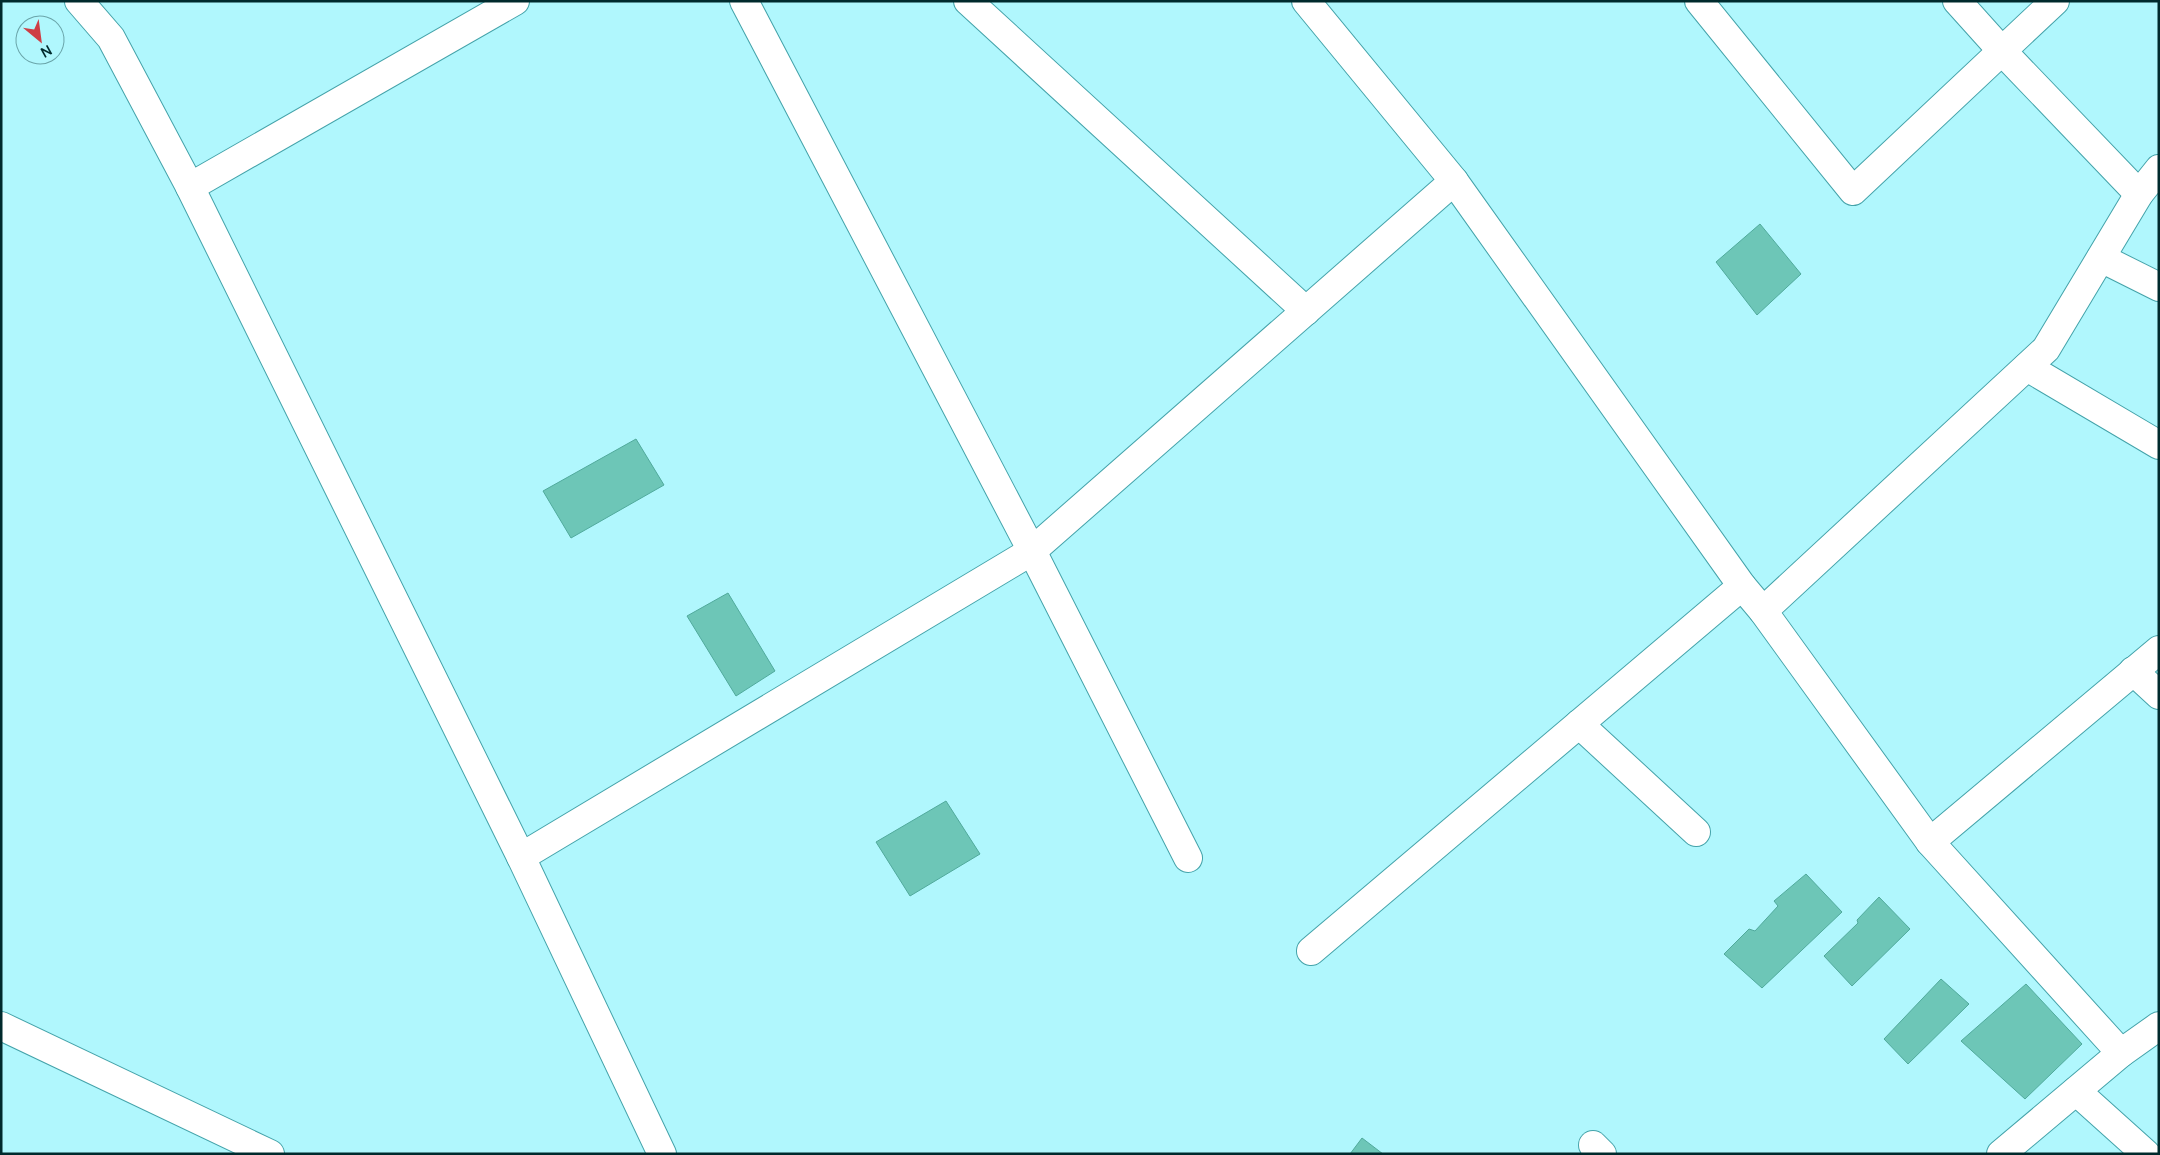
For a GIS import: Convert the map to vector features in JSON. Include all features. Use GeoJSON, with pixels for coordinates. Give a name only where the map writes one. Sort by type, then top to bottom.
{"type":"FeatureCollection","features":[{"type":"Feature","properties":{"kind":"street"},"geometry":{"type":"LineString","coordinates":[[79,1],[110,38],[190,187],[521,857],[662,1154]]}},
{"type":"Feature","properties":{"kind":"street"},"geometry":{"type":"LineString","coordinates":[[190,187],[515,1]]}},
{"type":"Feature","properties":{"kind":"street"},"geometry":{"type":"LineString","coordinates":[[744,1],[1032,552],[1188,858]]}},
{"type":"Feature","properties":{"kind":"street"},"geometry":{"type":"LineString","coordinates":[[968,1],[1306,311]]}},
{"type":"Feature","properties":{"kind":"street"},"geometry":{"type":"LineString","coordinates":[[1306,1],[1454,181],[1742,586],[1763,611],[1930,842],[2121,1053]]}},
{"type":"Feature","properties":{"kind":"street"},"geometry":{"type":"LineString","coordinates":[[1699,1],[1853,191],[2055,1]]}},
{"type":"Feature","properties":{"kind":"street"},"geometry":{"type":"LineString","coordinates":[[1957,1],[2002,51],[2139,194]]}},
{"type":"Feature","properties":{"kind":"street"},"geometry":{"type":"LineString","coordinates":[[1763,611],[2046,349],[2139,194],[2159,169]]}},
{"type":"Feature","properties":{"kind":"street"},"geometry":{"type":"LineString","coordinates":[[521,857],[1032,552],[1454,181]]}},
{"type":"Feature","properties":{"kind":"street"},"geometry":{"type":"LineString","coordinates":[[2101,258],[2159,287]]}},
{"type":"Feature","properties":{"kind":"street"},"geometry":{"type":"LineString","coordinates":[[2027,367],[2159,445]]}},
{"type":"Feature","properties":{"kind":"street"},"geometry":{"type":"LineString","coordinates":[[1311,950],[1742,586]]}},
{"type":"Feature","properties":{"kind":"street"},"geometry":{"type":"LineString","coordinates":[[1930,842],[2159,650]]}},
{"type":"Feature","properties":{"kind":"street"},"geometry":{"type":"LineString","coordinates":[[2133,672],[2159,695]]}},
{"type":"Feature","properties":{"kind":"street"},"geometry":{"type":"LineString","coordinates":[[1580,724],[1696,832]]}},
{"type":"Feature","properties":{"kind":"street"},"geometry":{"type":"LineString","coordinates":[[1,1026],[270,1154]]}},
{"type":"Feature","properties":{"kind":"street"},"geometry":{"type":"LineString","coordinates":[[2001,1154],[2121,1053],[2159,1026]]}},
{"type":"Feature","properties":{"kind":"street"},"geometry":{"type":"LineString","coordinates":[[2076,1091],[2146,1154]]}},
{"type":"Feature","properties":{"kind":"building"},"geometry":{"type":"Polygon","coordinates":[[[1760,224],[1801,274],[1757,315],[1716,262],[1760,224]]]}},
{"type":"Feature","properties":{"kind":"building"},"geometry":{"type":"Polygon","coordinates":[[[636,439],[664,485],[571,538],[543,491],[636,439]]]}},
{"type":"Feature","properties":{"kind":"building"},"geometry":{"type":"Polygon","coordinates":[[[728,593],[775,671],[736,696],[687,616],[728,593]]]}},
{"type":"Feature","properties":{"kind":"building"},"geometry":{"type":"Polygon","coordinates":[[[946,801],[980,854],[910,896],[876,842],[946,801]]]}},
{"type":"Feature","properties":{"kind":"building"},"geometry":{"type":"Polygon","coordinates":[[[1806,874],[1842,912],[1762,988],[1724,954],[1749,929],[1755,931],[1778,906],[1774,901],[1806,874]]]}},
{"type":"Feature","properties":{"kind":"building"},"geometry":{"type":"Polygon","coordinates":[[[1879,897],[1910,929],[1852,986],[1824,956],[1858,923],[1857,920],[1879,897]]]}},
{"type":"Feature","properties":{"kind":"building"},"geometry":{"type":"Polygon","coordinates":[[[1941,979],[1969,1004],[1908,1064],[1884,1039],[1941,979]]]}},
{"type":"Feature","properties":{"kind":"building"},"geometry":{"type":"Polygon","coordinates":[[[2026,984],[2082,1044],[2025,1099],[1961,1041],[2026,984]]]}},
{"type":"Feature","properties":{"kind":"building"},"geometry":{"type":"Polygon","coordinates":[[[1362,1138],[1383,1154],[1350,1154],[1362,1138]]]}}]}
